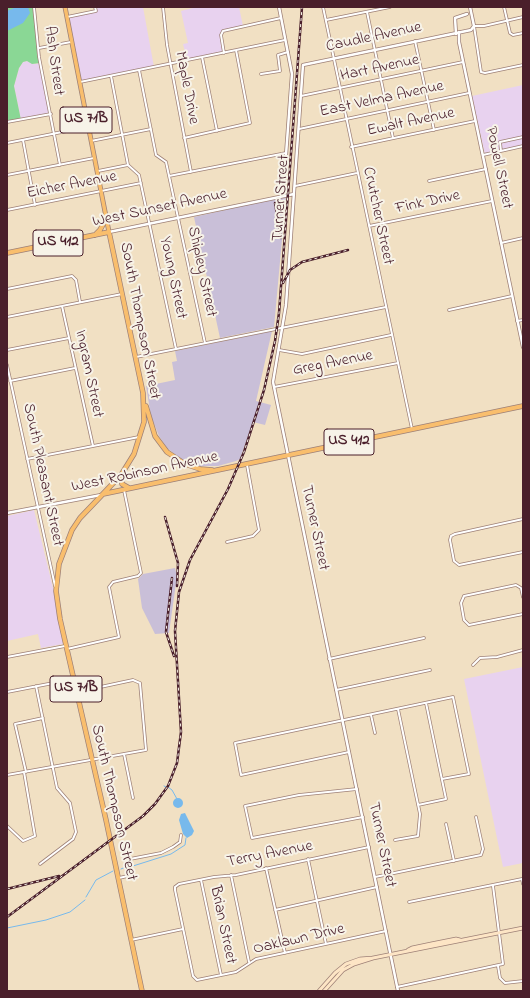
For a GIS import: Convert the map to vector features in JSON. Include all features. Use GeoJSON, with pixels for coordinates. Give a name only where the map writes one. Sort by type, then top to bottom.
{"type":"FeatureCollection","features":[{"type":"Feature","properties":{"kind":"highway"},"geometry":{"type":"LineString","coordinates":[[94,236],[100,230],[106,219]]}},
{"type":"Feature","properties":{"kind":"highway","name":"West Sunset Avenue"},"geometry":{"type":"LineString","coordinates":[[7,253],[109,232]]}},
{"type":"Feature","properties":{"kind":"highway","name":"South Thompson Street"},"geometry":{"type":"LineString","coordinates":[[109,232],[144,399],[144,422],[134,454],[121,475],[80,518],[66,542],[59,564],[56,591],[76,693],[92,759],[142,991]]}},
{"type":"Feature","properties":{"kind":"highway","name":"US 412"},"geometry":{"type":"LineString","coordinates":[[144,399],[151,425],[158,441],[167,452],[178,460],[193,467],[200,469],[220,470]]}},
{"type":"Feature","properties":{"kind":"highway","name":"US 412"},"geometry":{"type":"LineString","coordinates":[[287,455],[523,406]]}},
{"type":"Feature","properties":{"kind":"highway"},"geometry":{"type":"LineString","coordinates":[[144,422],[151,425]]}},
{"type":"Feature","properties":{"kind":"highway","name":"West Robinson Avenue"},"geometry":{"type":"LineString","coordinates":[[103,494],[287,455]]}},
{"type":"Feature","properties":{"kind":"highway"},"geometry":{"type":"LineString","coordinates":[[193,467],[194,475]]}},
{"type":"Feature","properties":{"kind":"highway"},"geometry":{"type":"LineString","coordinates":[[121,475],[123,486],[133,488]]}},
{"type":"Feature","properties":{"kind":"main road","name":"South Thompson Street"},"geometry":{"type":"LineString","coordinates":[[65,7],[87,127],[109,232]]}},
{"type":"Feature","properties":{"kind":"main road"},"geometry":{"type":"LineString","coordinates":[[324,991],[343,970],[354,964],[372,958],[523,928]]}},
{"type":"Feature","properties":{"kind":"main road"},"geometry":{"type":"LineString","coordinates":[[319,991],[335,973],[346,964],[360,959],[372,958]]}},
{"type":"Feature","properties":{"kind":"street","name":"Ash Street"},"geometry":{"type":"LineString","coordinates":[[34,7],[39,57],[60,165]]}},
{"type":"Feature","properties":{"kind":"street"},"geometry":{"type":"LineString","coordinates":[[67,17],[96,11],[95,7]]}},
{"type":"Feature","properties":{"kind":"street","name":"Maple Drive"},"geometry":{"type":"LineString","coordinates":[[163,7],[164,32],[191,172]]}},
{"type":"Feature","properties":{"kind":"street"},"geometry":{"type":"LineString","coordinates":[[279,7],[292,74],[283,195]]}},
{"type":"Feature","properties":{"kind":"street","name":"Crutcher Street"},"geometry":{"type":"LineString","coordinates":[[323,7],[351,147],[412,429]]}},
{"type":"Feature","properties":{"kind":"street"},"geometry":{"type":"LineString","coordinates":[[326,20],[390,7]]}},
{"type":"Feature","properties":{"kind":"street"},"geometry":{"type":"LineString","coordinates":[[469,7],[468,14],[472,16]]}},
{"type":"Feature","properties":{"kind":"street"},"geometry":{"type":"LineString","coordinates":[[469,7],[482,72],[485,73],[523,65]]}},
{"type":"Feature","properties":{"kind":"street"},"geometry":{"type":"LineString","coordinates":[[504,7],[511,34],[523,33]]}},
{"type":"Feature","properties":{"kind":"street"},"geometry":{"type":"LineString","coordinates":[[366,12],[393,138]]}},
{"type":"Feature","properties":{"kind":"street","name":"Caudle Avenue"},"geometry":{"type":"LineString","coordinates":[[449,34],[455,29],[455,18],[468,14]]}},
{"type":"Feature","properties":{"kind":"street"},"geometry":{"type":"LineString","coordinates":[[474,28],[523,17]]}},
{"type":"Feature","properties":{"kind":"street"},"geometry":{"type":"LineString","coordinates":[[224,53],[221,35],[223,30],[282,18]]}},
{"type":"Feature","properties":{"kind":"street","name":"Caudle Avenue"},"geometry":{"type":"LineString","coordinates":[[303,65],[474,28]]}},
{"type":"Feature","properties":{"kind":"street","name":"Powell Street"},"geometry":{"type":"LineString","coordinates":[[455,29],[457,32],[523,346]]}},
{"type":"Feature","properties":{"kind":"street"},"geometry":{"type":"LineString","coordinates":[[79,82],[286,40]]}},
{"type":"Feature","properties":{"kind":"street"},"geometry":{"type":"LineString","coordinates":[[415,41],[434,130]]}},
{"type":"Feature","properties":{"kind":"street"},"geometry":{"type":"LineString","coordinates":[[39,48],[71,42]]}},
{"type":"Feature","properties":{"kind":"street"},"geometry":{"type":"LineString","coordinates":[[184,138],[250,124],[236,50]]}},
{"type":"Feature","properties":{"kind":"street"},"geometry":{"type":"LineString","coordinates":[[260,74],[280,71],[278,55],[288,52]]}},
{"type":"Feature","properties":{"kind":"street"},"geometry":{"type":"LineString","coordinates":[[202,57],[217,131]]}},
{"type":"Feature","properties":{"kind":"street","name":"Hart Avenue"},"geometry":{"type":"LineString","coordinates":[[301,96],[463,62]]}},
{"type":"Feature","properties":{"kind":"street","name":"Turner Street"},"geometry":{"type":"LineString","coordinates":[[303,65],[283,328],[273,387],[398,991]]}},
{"type":"Feature","properties":{"kind":"street","name":"Shipley Street"},"geometry":{"type":"LineString","coordinates":[[139,70],[156,155],[166,162],[205,343]]}},
{"type":"Feature","properties":{"kind":"street","name":"Young Street"},"geometry":{"type":"LineString","coordinates":[[111,76],[128,165],[138,172],[141,183],[176,349]]}},
{"type":"Feature","properties":{"kind":"street","name":"East Velma Avenue"},"geometry":{"type":"LineString","coordinates":[[299,129],[469,93]]}},
{"type":"Feature","properties":{"kind":"street"},"geometry":{"type":"LineString","coordinates":[[7,122],[50,114]]}},
{"type":"Feature","properties":{"kind":"street","name":"Ewalt Avenue"},"geometry":{"type":"LineString","coordinates":[[351,147],[475,121]]}},
{"type":"Feature","properties":{"kind":"street"},"geometry":{"type":"LineString","coordinates":[[7,143],[87,127]]}},
{"type":"Feature","properties":{"kind":"street"},"geometry":{"type":"LineString","coordinates":[[90,141],[151,129]]}},
{"type":"Feature","properties":{"kind":"street"},"geometry":{"type":"LineString","coordinates":[[501,151],[500,142],[523,137]]}},
{"type":"Feature","properties":{"kind":"street"},"geometry":{"type":"LineString","coordinates":[[23,140],[35,205]]}},
{"type":"Feature","properties":{"kind":"street"},"geometry":{"type":"LineString","coordinates":[[483,155],[523,146]]}},
{"type":"Feature","properties":{"kind":"street"},"geometry":{"type":"LineString","coordinates":[[169,176],[286,153]]}},
{"type":"Feature","properties":{"kind":"street"},"geometry":{"type":"LineString","coordinates":[[7,175],[94,158]]}},
{"type":"Feature","properties":{"kind":"street"},"geometry":{"type":"LineString","coordinates":[[96,171],[128,165]]}},
{"type":"Feature","properties":{"kind":"street"},"geometry":{"type":"LineString","coordinates":[[429,181],[486,169]]}},
{"type":"Feature","properties":{"kind":"street"},"geometry":{"type":"LineString","coordinates":[[295,186],[357,173]]}},
{"type":"Feature","properties":{"kind":"street","name":"Eicher Avenue"},"geometry":{"type":"LineString","coordinates":[[7,210],[141,183]]}},
{"type":"Feature","properties":{"kind":"street","name":"West Sunset Avenue"},"geometry":{"type":"LineString","coordinates":[[109,232],[283,195],[294,194]]}},
{"type":"Feature","properties":{"kind":"street","name":"Fink Drive"},"geometry":{"type":"LineString","coordinates":[[368,226],[492,201]]}},
{"type":"Feature","properties":{"kind":"street"},"geometry":{"type":"LineString","coordinates":[[501,243],[523,238]]}},
{"type":"Feature","properties":{"kind":"street"},"geometry":{"type":"LineString","coordinates":[[7,289],[74,277],[80,302]]}},
{"type":"Feature","properties":{"kind":"street"},"geometry":{"type":"LineString","coordinates":[[7,317],[122,294]]}},
{"type":"Feature","properties":{"kind":"street"},"geometry":{"type":"LineString","coordinates":[[449,310],[512,296]]}},
{"type":"Feature","properties":{"kind":"street","name":"Ingram Street"},"geometry":{"type":"LineString","coordinates":[[62,306],[92,446]]}},
{"type":"Feature","properties":{"kind":"street"},"geometry":{"type":"LineString","coordinates":[[135,358],[386,307]]}},
{"type":"Feature","properties":{"kind":"street"},"geometry":{"type":"LineString","coordinates":[[518,321],[523,320]]}},
{"type":"Feature","properties":{"kind":"street"},"geometry":{"type":"LineString","coordinates":[[279,350],[302,354],[392,335]]}},
{"type":"Feature","properties":{"kind":"street"},"geometry":{"type":"LineString","coordinates":[[7,350],[69,338]]}},
{"type":"Feature","properties":{"kind":"street","name":"Greg Avenue"},"geometry":{"type":"LineString","coordinates":[[273,387],[398,363]]}},
{"type":"Feature","properties":{"kind":"street","name":"South Pleasant Street"},"geometry":{"type":"LineString","coordinates":[[7,365],[56,591]]}},
{"type":"Feature","properties":{"kind":"street"},"geometry":{"type":"LineString","coordinates":[[10,381],[75,368]]}},
{"type":"Feature","properties":{"kind":"street"},"geometry":{"type":"LineString","coordinates":[[27,459],[140,436]]}},
{"type":"Feature","properties":{"kind":"street"},"geometry":{"type":"LineString","coordinates":[[228,542],[253,536],[259,530],[247,464]]}},
{"type":"Feature","properties":{"kind":"street"},"geometry":{"type":"LineString","coordinates":[[7,658],[119,637],[109,587],[113,582],[138,576],[141,573],[124,490]]}},
{"type":"Feature","properties":{"kind":"street","name":"West Robinson Avenue"},"geometry":{"type":"LineString","coordinates":[[7,513],[103,494]]}},
{"type":"Feature","properties":{"kind":"street"},"geometry":{"type":"LineString","coordinates":[[523,519],[455,534],[451,536],[450,540],[454,561],[459,565],[523,552]]}},
{"type":"Feature","properties":{"kind":"street"},"geometry":{"type":"LineString","coordinates":[[523,597],[519,586],[516,585],[464,596],[461,599],[466,624],[471,625],[523,614]]}},
{"type":"Feature","properties":{"kind":"street"},"geometry":{"type":"LineString","coordinates":[[329,659],[424,638]]}},
{"type":"Feature","properties":{"kind":"street"},"geometry":{"type":"LineString","coordinates":[[473,665],[480,658],[497,657],[523,650]]}},
{"type":"Feature","properties":{"kind":"street"},"geometry":{"type":"LineString","coordinates":[[336,690],[430,670]]}},
{"type":"Feature","properties":{"kind":"street"},"geometry":{"type":"LineString","coordinates":[[7,692],[74,679]]}},
{"type":"Feature","properties":{"kind":"street"},"geometry":{"type":"LineString","coordinates":[[7,775],[146,750],[140,683],[133,680],[76,693]]}},
{"type":"Feature","properties":{"kind":"street"},"geometry":{"type":"LineString","coordinates":[[36,686],[57,788],[71,806],[76,834],[73,839],[40,864]]}},
{"type":"Feature","properties":{"kind":"street"},"geometry":{"type":"LineString","coordinates":[[349,752],[241,775],[234,744],[454,697],[469,774],[442,779]]}},
{"type":"Feature","properties":{"kind":"street"},"geometry":{"type":"LineString","coordinates":[[418,805],[446,799],[426,703]]}},
{"type":"Feature","properties":{"kind":"street"},"geometry":{"type":"LineString","coordinates":[[395,840],[418,836],[418,805],[398,709]]}},
{"type":"Feature","properties":{"kind":"street"},"geometry":{"type":"LineString","coordinates":[[371,714],[375,733]]}},
{"type":"Feature","properties":{"kind":"street"},"geometry":{"type":"LineString","coordinates":[[7,826],[23,841],[35,836],[25,772],[15,724],[42,718]]}},
{"type":"Feature","properties":{"kind":"street"},"geometry":{"type":"LineString","coordinates":[[124,754],[134,798]]}},
{"type":"Feature","properties":{"kind":"street"},"geometry":{"type":"LineString","coordinates":[[357,789],[299,795],[245,806],[252,838],[363,817]]}},
{"type":"Feature","properties":{"kind":"street"},"geometry":{"type":"LineString","coordinates":[[375,877],[482,854],[476,817]]}},
{"type":"Feature","properties":{"kind":"street"},"geometry":{"type":"LineString","coordinates":[[446,824],[454,861]]}},
{"type":"Feature","properties":{"kind":"street"},"geometry":{"type":"LineString","coordinates":[[118,878],[132,875],[130,859],[161,852],[173,847],[180,842],[181,835]]}},
{"type":"Feature","properties":{"kind":"street","name":"Terry Avenue"},"geometry":{"type":"LineString","coordinates":[[183,929],[174,890],[179,884],[369,847]]}},
{"type":"Feature","properties":{"kind":"street"},"geometry":{"type":"LineString","coordinates":[[308,859],[326,944]]}},
{"type":"Feature","properties":{"kind":"street"},"geometry":{"type":"LineString","coordinates":[[266,868],[285,953]]}},
{"type":"Feature","properties":{"kind":"street"},"geometry":{"type":"LineString","coordinates":[[231,875],[249,962]]}},
{"type":"Feature","properties":{"kind":"street"},"geometry":{"type":"LineString","coordinates":[[409,902],[522,879],[523,884]]}},
{"type":"Feature","properties":{"kind":"street","name":"Brian Street"},"geometry":{"type":"LineString","coordinates":[[201,880],[221,975]]}},
{"type":"Feature","properties":{"kind":"street"},"geometry":{"type":"LineString","coordinates":[[397,987],[504,964],[493,886]]}},
{"type":"Feature","properties":{"kind":"street"},"geometry":{"type":"LineString","coordinates":[[275,910],[377,887]]}},
{"type":"Feature","properties":{"kind":"street"},"geometry":{"type":"LineString","coordinates":[[131,940],[183,929]]}},
{"type":"Feature","properties":{"kind":"street","name":"Oaklawn Drive"},"geometry":{"type":"LineString","coordinates":[[183,929],[193,976],[195,979],[236,972],[249,962],[386,931]]}},
{"type":"Feature","properties":{"kind":"street"},"geometry":{"type":"LineString","coordinates":[[498,966],[502,981],[509,983],[523,981]]}},
{"type":"Feature","properties":{"kind":"shaded area"},"geometry":{"type":"Polygon","coordinates":[[[95,7],[143,7],[154,67],[79,82],[67,17],[95,11],[95,7]]]}},
{"type":"Feature","properties":{"kind":"shaded area"},"geometry":{"type":"Polygon","coordinates":[[[197,7],[239,7],[243,26],[223,30],[221,33],[224,53],[187,60],[183,44],[188,43],[181,11],[197,7]]]}},
{"type":"Feature","properties":{"kind":"shaded area"},"geometry":{"type":"Polygon","coordinates":[[[27,61],[35,64],[40,63],[51,114],[21,120],[14,86],[19,68],[23,62],[27,61]]]}},
{"type":"Feature","properties":{"kind":"shaded area"},"geometry":{"type":"Polygon","coordinates":[[[523,85],[523,146],[485,155],[472,96],[523,85]]]}},
{"type":"Feature","properties":{"kind":"shaded area"},"geometry":{"type":"Polygon","coordinates":[[[286,196],[274,327],[220,338],[194,217],[286,196]]]}},
{"type":"Feature","properties":{"kind":"shaded area"},"geometry":{"type":"Polygon","coordinates":[[[272,331],[256,401],[271,405],[265,425],[253,422],[240,459],[218,466],[199,466],[181,459],[167,448],[159,436],[151,416],[146,386],[175,380],[172,362],[177,361],[175,351],[272,331]]]}},
{"type":"Feature","properties":{"kind":"shaded area"},"geometry":{"type":"Polygon","coordinates":[[[34,510],[53,588],[63,644],[41,648],[38,634],[7,641],[7,516],[34,510]]]}},
{"type":"Feature","properties":{"kind":"shaded area"},"geometry":{"type":"Polygon","coordinates":[[[175,568],[177,576],[169,633],[155,634],[142,608],[138,579],[143,574],[175,568]]]}},
{"type":"Feature","properties":{"kind":"shaded area"},"geometry":{"type":"Polygon","coordinates":[[[523,667],[523,863],[503,867],[464,679],[523,667]]]}},
{"type":"Feature","properties":{"kind":"green space"},"geometry":{"type":"Polygon","coordinates":[[[7,7],[34,7],[40,63],[32,64],[27,61],[23,62],[19,68],[14,86],[21,120],[7,122],[7,7]]]}},
{"type":"Feature","properties":{"kind":"water"},"geometry":{"type":"Polygon","coordinates":[[[28,7],[30,13],[23,23],[7,31],[7,11],[14,8],[28,7]]]}},
{"type":"Feature","properties":{"kind":"water"},"geometry":{"type":"Polygon","coordinates":[[[176,798],[180,798],[182,799],[182,807],[176,808],[173,805],[173,801],[176,798]]]}},
{"type":"Feature","properties":{"kind":"water"},"geometry":{"type":"Polygon","coordinates":[[[185,813],[194,831],[192,835],[187,838],[183,834],[179,820],[181,814],[185,813]]]}},
{"type":"Feature","properties":{"kind":"waterway"},"geometry":{"type":"LineString","coordinates":[[168,787],[172,790],[177,799]]}},
{"type":"Feature","properties":{"kind":"waterway"},"geometry":{"type":"LineString","coordinates":[[133,866],[171,854],[185,845],[186,838]]}},
{"type":"Feature","properties":{"kind":"waterway"},"geometry":{"type":"LineString","coordinates":[[121,869],[128,866]]}},
{"type":"Feature","properties":{"kind":"waterway"},"geometry":{"type":"LineString","coordinates":[[86,897],[96,880],[113,871]]}},
{"type":"Feature","properties":{"kind":"waterway"},"geometry":{"type":"LineString","coordinates":[[7,928],[46,920],[70,912],[85,900]]}},
{"type":"Feature","properties":{"kind":"waterway"},"geometry":{"type":"LineString","coordinates":[[7,968],[7,973]]}},
{"type":"Feature","properties":{"kind":"railway"},"geometry":{"type":"LineString","coordinates":[[7,917],[143,816],[155,804],[168,786],[177,763],[181,732],[175,631],[179,592],[190,560],[228,489],[244,452],[264,390],[275,341],[279,313],[302,7]]}},
{"type":"Feature","properties":{"kind":"railway"},"geometry":{"type":"LineString","coordinates":[[275,203],[281,238]]}},
{"type":"Feature","properties":{"kind":"railway"},"geometry":{"type":"LineString","coordinates":[[283,283],[290,270],[302,262],[348,250]]}},
{"type":"Feature","properties":{"kind":"railway"},"geometry":{"type":"LineString","coordinates":[[165,517],[178,563],[177,586]]}},
{"type":"Feature","properties":{"kind":"railway"},"geometry":{"type":"LineString","coordinates":[[172,578],[166,632],[174,656]]}},
{"type":"Feature","properties":{"kind":"railway"},"geometry":{"type":"LineString","coordinates":[[7,889],[59,876]]}}]}
